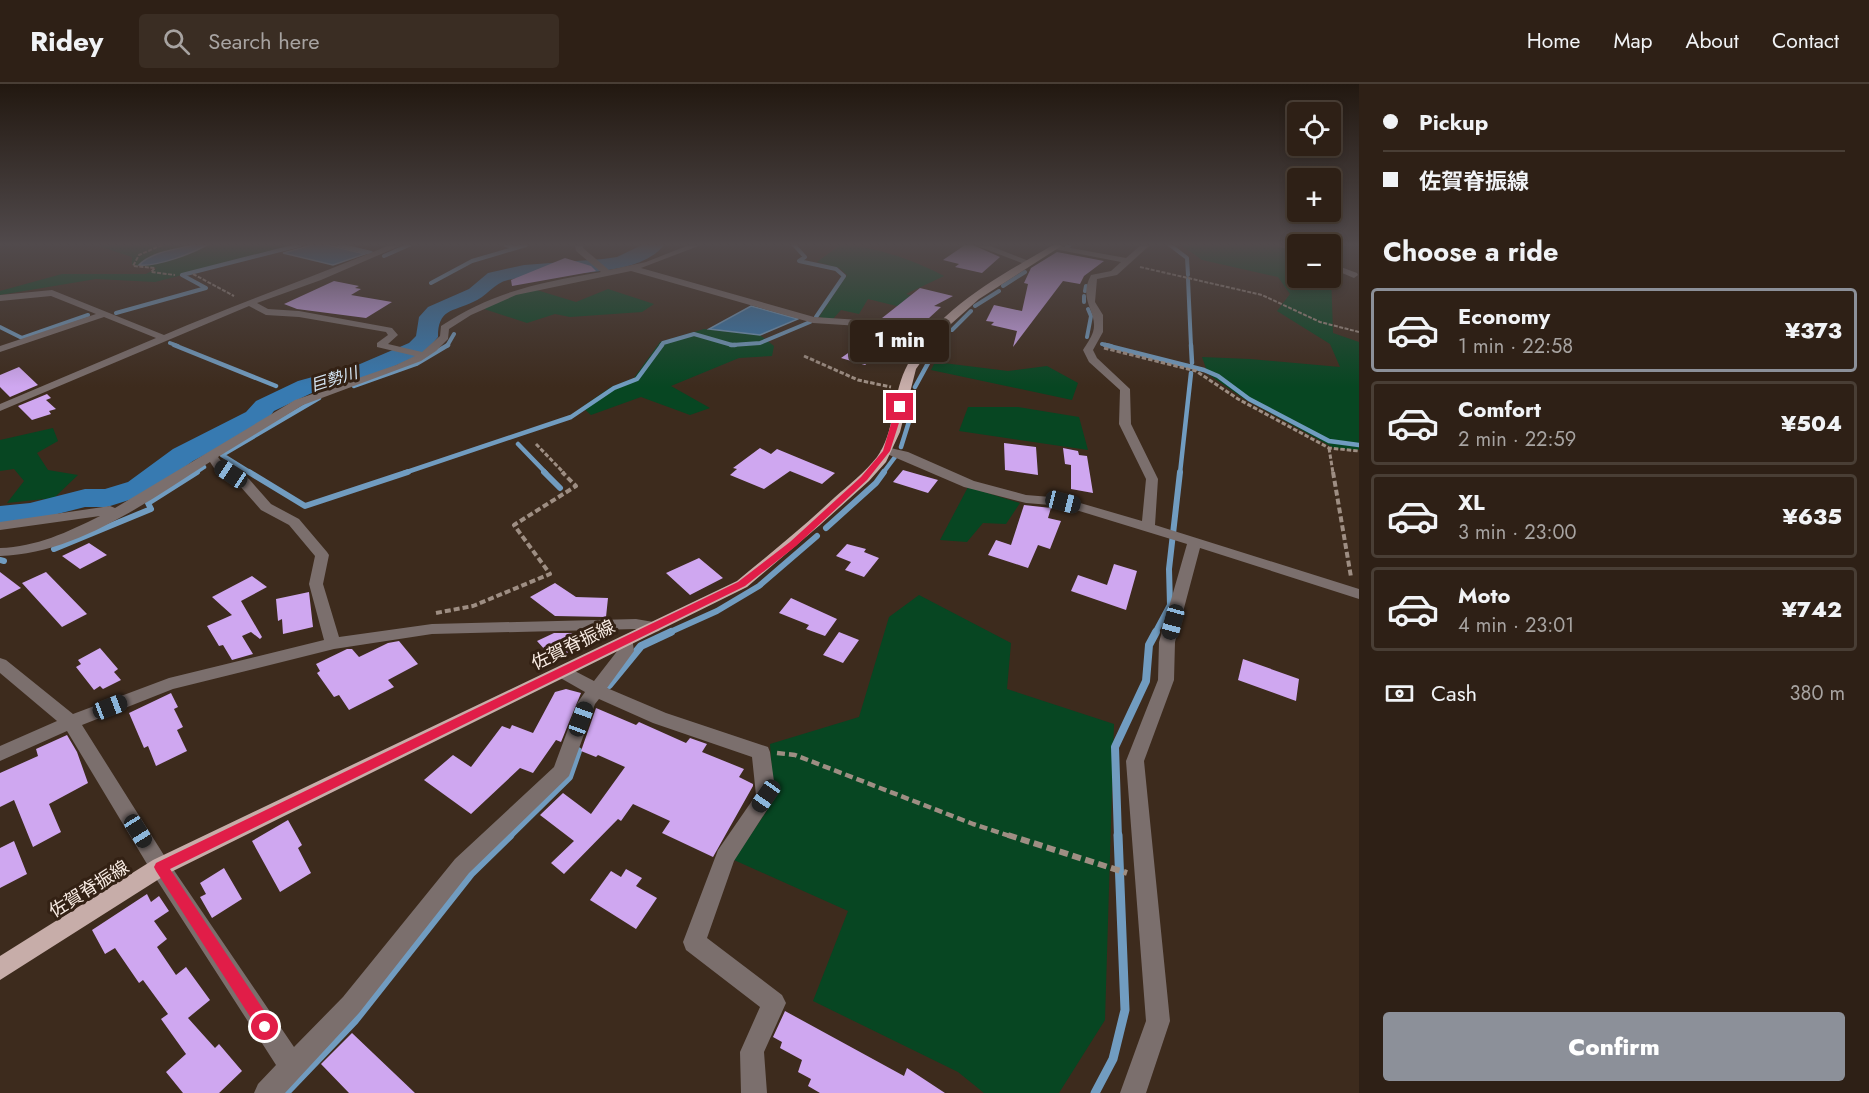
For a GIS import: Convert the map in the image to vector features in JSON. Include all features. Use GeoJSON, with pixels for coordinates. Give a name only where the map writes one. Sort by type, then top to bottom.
{"type":"FeatureCollection","features":[{"type":"Feature","properties":{"kind":"main road","name":"佐賀脊振線"},"geometry":{"type":"LineString","coordinates":[[0,969],[160,867],[742,584],[793,544],[856,486],[886,451],[896,425],[911,369],[929,340],[984,292]]}},
{"type":"Feature","properties":{"kind":"street"},"geometry":{"type":"LineString","coordinates":[[0,408],[278,292]]}},
{"type":"Feature","properties":{"kind":"street"},"geometry":{"type":"LineString","coordinates":[[0,552],[18,552],[71,535],[134,505],[304,399],[403,365],[424,355],[439,345],[445,337],[444,328],[462,315],[512,292]]}},
{"type":"Feature","properties":{"kind":"street"},"geometry":{"type":"LineString","coordinates":[[715,292],[813,320],[860,323],[929,340]]}},
{"type":"Feature","properties":{"kind":"street"},"geometry":{"type":"LineString","coordinates":[[1091,292],[1090,302],[1098,315],[1098,332],[1088,350],[1093,360],[1125,390],[1125,424],[1152,478],[1148,527]]}},
{"type":"Feature","properties":{"kind":"street"},"geometry":{"type":"LineString","coordinates":[[0,298],[52,293],[164,338]]}},
{"type":"Feature","properties":{"kind":"street"},"geometry":{"type":"LineString","coordinates":[[250,302],[266,312],[299,314],[389,330],[393,335],[381,345],[424,355]]}},
{"type":"Feature","properties":{"kind":"street"},"geometry":{"type":"LineString","coordinates":[[0,349],[104,314]]}},
{"type":"Feature","properties":{"kind":"street"},"geometry":{"type":"LineString","coordinates":[[886,451],[904,455],[969,484],[1026,499],[1063,502],[1356,593]]}},
{"type":"Feature","properties":{"kind":"street"},"geometry":{"type":"LineString","coordinates":[[211,456],[218,465],[244,482],[266,507],[294,522],[322,555],[316,584],[329,633],[334,643]]}},
{"type":"Feature","properties":{"kind":"street"},"geometry":{"type":"LineString","coordinates":[[0,526],[85,515],[134,505]]}},
{"type":"Feature","properties":{"kind":"street"},"geometry":{"type":"LineString","coordinates":[[1133,1093],[1158,1022],[1135,761],[1166,680],[1167,642],[1191,542]]}},
{"type":"Feature","properties":{"kind":"street"},"geometry":{"type":"LineString","coordinates":[[0,754],[71,722],[169,684],[334,643],[432,629],[636,624],[653,627]]}},
{"type":"Feature","properties":{"kind":"street"},"geometry":{"type":"LineString","coordinates":[[267,1093],[351,1005],[462,866],[562,771],[587,702],[626,651],[626,641]]}},
{"type":"Feature","properties":{"kind":"street"},"geometry":{"type":"LineString","coordinates":[[0,664],[71,722],[160,867],[292,1067]]}},
{"type":"Feature","properties":{"kind":"street"},"geometry":{"type":"LineString","coordinates":[[563,672],[596,691],[686,729],[761,752],[766,796],[725,857],[694,942],[774,1003],[752,1052],[754,1093]]}},
{"type":"Feature","properties":{"kind":"path"},"geometry":{"type":"LineString","coordinates":[[224,292],[250,302]]}},
{"type":"Feature","properties":{"kind":"path"},"geometry":{"type":"LineString","coordinates":[[1250,292],[1262,295],[1320,322],[1359,332]]}},
{"type":"Feature","properties":{"kind":"path"},"geometry":{"type":"LineString","coordinates":[[1091,344],[1196,371],[1238,399],[1329,448],[1359,451]]}},
{"type":"Feature","properties":{"kind":"path"},"geometry":{"type":"LineString","coordinates":[[804,356],[858,380],[904,390]]}},
{"type":"Feature","properties":{"kind":"path"},"geometry":{"type":"LineString","coordinates":[[428,614],[473,606],[550,574],[514,525],[576,486],[536,444]]}},
{"type":"Feature","properties":{"kind":"path"},"geometry":{"type":"LineString","coordinates":[[1329,448],[1356,593]]}},
{"type":"Feature","properties":{"kind":"path"},"geometry":{"type":"LineString","coordinates":[[761,752],[795,755],[973,824],[1102,865]]}},
{"type":"Feature","properties":{"kind":"green space"},"geometry":{"type":"Polygon","coordinates":[[[0,292],[17,292],[0,295],[0,292]]]}},
{"type":"Feature","properties":{"kind":"green space"},"geometry":{"type":"Polygon","coordinates":[[[520,292],[543,292],[576,302],[600,292],[617,292],[654,304],[642,312],[570,317],[555,314],[527,323],[481,308],[520,292]]]}},
{"type":"Feature","properties":{"kind":"green space"},"geometry":{"type":"Polygon","coordinates":[[[836,292],[910,292],[906,294],[927,300],[913,310],[868,299],[859,314],[841,310],[832,320],[819,317],[836,292]]]}},
{"type":"Feature","properties":{"kind":"green space"},"geometry":{"type":"Polygon","coordinates":[[[1289,292],[1332,292],[1333,333],[1359,342],[1359,450],[1334,448],[1243,398],[1208,374],[1202,357],[1340,367],[1330,344],[1277,311],[1290,294],[1289,292]]]}},
{"type":"Feature","properties":{"kind":"green space"},"geometry":{"type":"Polygon","coordinates":[[[704,329],[760,335],[774,346],[772,356],[739,358],[671,386],[710,408],[690,415],[641,397],[591,415],[582,407],[611,387],[634,378],[660,342],[704,329]]]}},
{"type":"Feature","properties":{"kind":"green space"},"geometry":{"type":"Polygon","coordinates":[[[935,362],[1008,371],[1047,366],[1078,383],[1072,400],[931,370],[935,362]]]}},
{"type":"Feature","properties":{"kind":"green space"},"geometry":{"type":"Polygon","coordinates":[[[968,407],[1018,407],[1079,417],[1088,450],[959,431],[968,407]]]}},
{"type":"Feature","properties":{"kind":"green space"},"geometry":{"type":"Polygon","coordinates":[[[53,428],[58,441],[37,453],[48,470],[78,475],[54,498],[7,503],[24,481],[14,469],[0,471],[0,440],[53,428]]]}},
{"type":"Feature","properties":{"kind":"green space"},"geometry":{"type":"Polygon","coordinates":[[[968,487],[1020,503],[1006,524],[983,523],[967,542],[940,540],[968,487]]]}},
{"type":"Feature","properties":{"kind":"green space"},"geometry":{"type":"Polygon","coordinates":[[[919,595],[1011,643],[1007,689],[1114,724],[1105,1020],[1059,1093],[984,1093],[958,1072],[813,1001],[848,911],[734,860],[774,800],[770,744],[859,717],[889,617],[919,595]]]}},
{"type":"Feature","properties":{"kind":"water"},"geometry":{"type":"Polygon","coordinates":[[[751,306],[798,319],[760,335],[709,329],[751,306]]]}},
{"type":"Feature","properties":{"kind":"building"},"geometry":{"type":"Polygon","coordinates":[[[310,292],[356,292],[351,295],[392,302],[366,318],[297,309],[284,304],[310,292]]]}},
{"type":"Feature","properties":{"kind":"building"},"geometry":{"type":"Polygon","coordinates":[[[915,292],[937,292],[953,296],[934,306],[941,307],[916,330],[909,331],[877,322],[915,292]]]}},
{"type":"Feature","properties":{"kind":"building"},"geometry":{"type":"Polygon","coordinates":[[[1026,292],[1055,292],[1013,347],[1017,331],[991,325],[994,322],[986,321],[994,305],[1022,311],[1026,292]]]}},
{"type":"Feature","properties":{"kind":"building"},"geometry":{"type":"Polygon","coordinates":[[[866,330],[899,339],[865,365],[841,358],[868,339],[858,336],[866,330]]]}},
{"type":"Feature","properties":{"kind":"building"},"geometry":{"type":"Polygon","coordinates":[[[19,367],[38,385],[10,397],[0,387],[0,375],[19,367]]]}},
{"type":"Feature","properties":{"kind":"building"},"geometry":{"type":"Polygon","coordinates":[[[47,394],[51,398],[46,400],[56,409],[49,411],[51,414],[32,420],[18,406],[47,394]]]}},
{"type":"Feature","properties":{"kind":"building"},"geometry":{"type":"Polygon","coordinates":[[[1004,443],[1036,447],[1038,475],[1005,470],[1004,443]]]}},
{"type":"Feature","properties":{"kind":"building"},"geometry":{"type":"Polygon","coordinates":[[[760,448],[771,454],[777,449],[835,473],[822,484],[790,471],[764,489],[730,475],[737,469],[733,468],[760,448]]]}},
{"type":"Feature","properties":{"kind":"building"},"geometry":{"type":"Polygon","coordinates":[[[1063,448],[1078,451],[1079,455],[1087,456],[1093,493],[1071,489],[1071,465],[1065,464],[1063,448]]]}},
{"type":"Feature","properties":{"kind":"building"},"geometry":{"type":"Polygon","coordinates":[[[903,470],[938,480],[928,493],[893,482],[903,470]]]}},
{"type":"Feature","properties":{"kind":"building"},"geometry":{"type":"Polygon","coordinates":[[[1024,505],[1051,508],[1048,518],[1061,521],[1050,549],[1038,545],[1028,568],[988,555],[996,540],[1011,545],[1024,505]]]}},
{"type":"Feature","properties":{"kind":"building"},"geometry":{"type":"Polygon","coordinates":[[[89,543],[107,555],[80,569],[62,556],[89,543]]]}},
{"type":"Feature","properties":{"kind":"building"},"geometry":{"type":"Polygon","coordinates":[[[847,544],[866,549],[864,552],[879,558],[864,577],[845,570],[851,562],[836,556],[847,544]]]}},
{"type":"Feature","properties":{"kind":"building"},"geometry":{"type":"Polygon","coordinates":[[[699,558],[723,578],[690,595],[666,573],[699,558]]]}},
{"type":"Feature","properties":{"kind":"building"},"geometry":{"type":"Polygon","coordinates":[[[1114,564],[1137,571],[1126,610],[1071,591],[1078,575],[1107,585],[1114,564]]]}},
{"type":"Feature","properties":{"kind":"building"},"geometry":{"type":"Polygon","coordinates":[[[0,572],[21,588],[0,599],[0,572]]]}},
{"type":"Feature","properties":{"kind":"building"},"geometry":{"type":"Polygon","coordinates":[[[46,572],[87,614],[62,627],[22,583],[46,572]]]}},
{"type":"Feature","properties":{"kind":"building"},"geometry":{"type":"Polygon","coordinates":[[[252,576],[267,587],[241,601],[262,637],[260,639],[251,632],[242,636],[253,654],[232,660],[223,645],[219,646],[207,626],[232,615],[212,597],[252,576]]]}},
{"type":"Feature","properties":{"kind":"building"},"geometry":{"type":"Polygon","coordinates":[[[555,583],[576,597],[608,598],[606,617],[555,616],[530,597],[555,583]]]}},
{"type":"Feature","properties":{"kind":"building"},"geometry":{"type":"Polygon","coordinates":[[[309,592],[313,627],[283,634],[282,619],[278,621],[276,599],[309,592]]]}},
{"type":"Feature","properties":{"kind":"building"},"geometry":{"type":"Polygon","coordinates":[[[791,598],[837,619],[825,636],[806,629],[809,625],[779,613],[791,598]]]}},
{"type":"Feature","properties":{"kind":"building"},"geometry":{"type":"Polygon","coordinates":[[[839,632],[859,640],[843,663],[823,655],[839,632]]]}},
{"type":"Feature","properties":{"kind":"building"},"geometry":{"type":"Polygon","coordinates":[[[554,633],[571,633],[581,644],[571,650],[573,652],[555,661],[537,641],[554,633]]]}},
{"type":"Feature","properties":{"kind":"building"},"geometry":{"type":"Polygon","coordinates":[[[399,641],[418,664],[388,680],[394,687],[349,710],[339,695],[334,697],[317,673],[320,671],[316,664],[347,649],[352,649],[359,657],[388,643],[399,641]]]}},
{"type":"Feature","properties":{"kind":"building"},"geometry":{"type":"Polygon","coordinates":[[[100,648],[118,669],[114,672],[121,680],[103,689],[100,686],[94,690],[76,667],[81,664],[78,660],[100,648]]]}},
{"type":"Feature","properties":{"kind":"building"},"geometry":{"type":"Polygon","coordinates":[[[1243,659],[1299,679],[1296,701],[1238,680],[1243,659]]]}},
{"type":"Feature","properties":{"kind":"building"},"geometry":{"type":"Polygon","coordinates":[[[566,689],[581,693],[561,742],[556,740],[533,773],[520,768],[471,814],[424,780],[453,755],[471,767],[502,726],[510,729],[512,725],[533,733],[555,692],[566,689]]]}},
{"type":"Feature","properties":{"kind":"building"},"geometry":{"type":"Polygon","coordinates":[[[171,693],[178,707],[174,709],[183,727],[177,730],[187,751],[156,766],[148,746],[144,748],[129,713],[171,693]]]}},
{"type":"Feature","properties":{"kind":"building"},"geometry":{"type":"Polygon","coordinates":[[[596,708],[636,725],[639,722],[686,743],[690,738],[707,744],[702,752],[744,769],[739,777],[753,786],[713,857],[662,833],[670,821],[633,804],[621,821],[618,819],[564,874],[551,863],[574,841],[540,815],[563,793],[591,814],[625,767],[598,755],[596,757],[581,751],[596,708]]]}},
{"type":"Feature","properties":{"kind":"building"},"geometry":{"type":"Polygon","coordinates":[[[67,735],[77,752],[88,783],[49,804],[61,832],[33,847],[14,800],[0,807],[0,773],[38,756],[36,749],[67,735]]]}},
{"type":"Feature","properties":{"kind":"building"},"geometry":{"type":"Polygon","coordinates":[[[288,820],[302,845],[298,848],[311,873],[280,892],[252,841],[288,820]]]}},
{"type":"Feature","properties":{"kind":"building"},"geometry":{"type":"Polygon","coordinates":[[[14,841],[27,874],[0,888],[0,848],[14,841]]]}},
{"type":"Feature","properties":{"kind":"building"},"geometry":{"type":"Polygon","coordinates":[[[224,868],[242,899],[212,918],[200,897],[206,894],[200,883],[224,868]]]}},
{"type":"Feature","properties":{"kind":"building"},"geometry":{"type":"Polygon","coordinates":[[[626,869],[642,878],[636,886],[657,898],[636,929],[590,900],[611,871],[621,877],[626,869]]]}},
{"type":"Feature","properties":{"kind":"building"},"geometry":{"type":"Polygon","coordinates":[[[147,894],[151,902],[159,896],[169,911],[154,921],[167,939],[157,947],[176,975],[186,967],[210,1000],[188,1018],[215,1048],[219,1044],[242,1071],[219,1093],[183,1093],[166,1072],[186,1054],[161,1019],[168,1014],[143,980],[139,983],[115,948],[105,954],[92,930],[147,894]]]}},
{"type":"Feature","properties":{"kind":"building"},"geometry":{"type":"Polygon","coordinates":[[[785,1011],[904,1076],[907,1068],[945,1093],[820,1093],[808,1086],[811,1079],[798,1072],[802,1060],[780,1048],[782,1042],[773,1037],[785,1011]]]}},
{"type":"Feature","properties":{"kind":"building"},"geometry":{"type":"Polygon","coordinates":[[[352,1033],[415,1093],[349,1093],[321,1064],[352,1033]]]}},
{"type":"Feature","properties":{"kind":"waterway"},"geometry":{"type":"LineString","coordinates":[[116,313],[191,292]]}},
{"type":"Feature","properties":{"kind":"waterway","name":"巨勢川"},"geometry":{"type":"LineString","coordinates":[[0,515],[30,512],[85,498],[107,498],[138,488],[183,455],[255,418],[265,406],[307,386],[368,369],[417,348],[427,337],[427,326],[435,311],[477,292]]}},
{"type":"Feature","properties":{"kind":"waterway"},"geometry":{"type":"LineString","coordinates":[[816,317],[833,292]]}},
{"type":"Feature","properties":{"kind":"waterway"},"geometry":{"type":"LineString","coordinates":[[975,306],[997,292]]}},
{"type":"Feature","properties":{"kind":"waterway"},"geometry":{"type":"LineString","coordinates":[[1189,292],[1191,346]]}},
{"type":"Feature","properties":{"kind":"waterway"},"geometry":{"type":"LineString","coordinates":[[1084,296],[1084,302]]}},
{"type":"Feature","properties":{"kind":"waterway"},"geometry":{"type":"LineString","coordinates":[[1087,337],[1091,316],[1088,309]]}},
{"type":"Feature","properties":{"kind":"waterway"},"geometry":{"type":"LineString","coordinates":[[952,330],[971,311]]}},
{"type":"Feature","properties":{"kind":"waterway"},"geometry":{"type":"LineString","coordinates":[[0,327],[22,338],[88,315]]}},
{"type":"Feature","properties":{"kind":"waterway"},"geometry":{"type":"LineString","coordinates":[[732,345],[760,343],[810,322]]}},
{"type":"Feature","properties":{"kind":"waterway"},"geometry":{"type":"LineString","coordinates":[[447,345],[454,334]]}},
{"type":"Feature","properties":{"kind":"waterway"},"geometry":{"type":"LineString","coordinates":[[661,346],[663,343],[694,334],[732,345]]}},
{"type":"Feature","properties":{"kind":"waterway"},"geometry":{"type":"LineString","coordinates":[[937,346],[945,334]]}},
{"type":"Feature","properties":{"kind":"waterway"},"geometry":{"type":"LineString","coordinates":[[170,343],[178,346]]}},
{"type":"Feature","properties":{"kind":"waterway"},"geometry":{"type":"LineString","coordinates":[[1102,344],[1111,346]]}},
{"type":"Feature","properties":{"kind":"waterway"},"geometry":{"type":"LineString","coordinates":[[174,345],[276,386]]}},
{"type":"Feature","properties":{"kind":"waterway"},"geometry":{"type":"LineString","coordinates":[[354,386],[416,364],[447,345]]}},
{"type":"Feature","properties":{"kind":"waterway"},"geometry":{"type":"LineString","coordinates":[[404,473],[571,417],[614,388],[637,379],[662,345]]}},
{"type":"Feature","properties":{"kind":"waterway"},"geometry":{"type":"LineString","coordinates":[[915,387],[938,345]]}},
{"type":"Feature","properties":{"kind":"waterway"},"geometry":{"type":"LineString","coordinates":[[1105,345],[1204,370],[1218,376],[1249,399],[1329,441],[1359,445]]}},
{"type":"Feature","properties":{"kind":"waterway"},"geometry":{"type":"LineString","coordinates":[[1191,345],[1192,363]]}},
{"type":"Feature","properties":{"kind":"waterway"},"geometry":{"type":"LineString","coordinates":[[1180,473],[1191,373]]}},
{"type":"Feature","properties":{"kind":"waterway"},"geometry":{"type":"LineString","coordinates":[[901,447],[912,412],[913,394]]}},
{"type":"Feature","properties":{"kind":"waterway"},"geometry":{"type":"LineString","coordinates":[[251,473],[222,455],[319,398]]}},
{"type":"Feature","properties":{"kind":"waterway"},"geometry":{"type":"LineString","coordinates":[[518,444],[546,473]]}},
{"type":"Feature","properties":{"kind":"waterway"},"geometry":{"type":"LineString","coordinates":[[883,473],[895,457]]}},
{"type":"Feature","properties":{"kind":"waterway"},"geometry":{"type":"LineString","coordinates":[[195,473],[204,467]]}},
{"type":"Feature","properties":{"kind":"waterway"},"geometry":{"type":"LineString","coordinates":[[54,549],[151,509],[148,503],[197,472]]}},
{"type":"Feature","properties":{"kind":"waterway"},"geometry":{"type":"LineString","coordinates":[[249,472],[305,506],[408,472]]}},
{"type":"Feature","properties":{"kind":"waterway"},"geometry":{"type":"LineString","coordinates":[[544,472],[560,488]]}},
{"type":"Feature","properties":{"kind":"waterway"},"geometry":{"type":"LineString","coordinates":[[826,528],[876,483],[884,472]]}},
{"type":"Feature","properties":{"kind":"waterway"},"geometry":{"type":"LineString","coordinates":[[1155,633],[1170,605],[1169,569],[1180,472]]}},
{"type":"Feature","properties":{"kind":"waterway"},"geometry":{"type":"LineString","coordinates":[[668,633],[717,611],[759,586],[817,536]]}},
{"type":"Feature","properties":{"kind":"waterway"},"geometry":{"type":"LineString","coordinates":[[0,560],[4,561]]}},
{"type":"Feature","properties":{"kind":"waterway"},"geometry":{"type":"LineString","coordinates":[[609,685],[641,646],[671,632]]}},
{"type":"Feature","properties":{"kind":"waterway"},"geometry":{"type":"LineString","coordinates":[[1118,837],[1115,747],[1146,681],[1149,645],[1156,632]]}},
{"type":"Feature","properties":{"kind":"waterway"},"geometry":{"type":"LineString","coordinates":[[508,837],[569,777],[578,751]]}},
{"type":"Feature","properties":{"kind":"waterway"},"geometry":{"type":"LineString","coordinates":[[285,1093],[354,1021],[471,873],[510,835]]}},
{"type":"Feature","properties":{"kind":"waterway"},"geometry":{"type":"LineString","coordinates":[[1095,1093],[1113,1059],[1125,1010],[1118,835]]}},
{"type":"Feature","properties":{"kind":"route"},"geometry":{"type":"LineString","coordinates":[[265,1027],[160,867],[742,584],[793,544],[864,479],[886,451],[900,407]]}}]}
